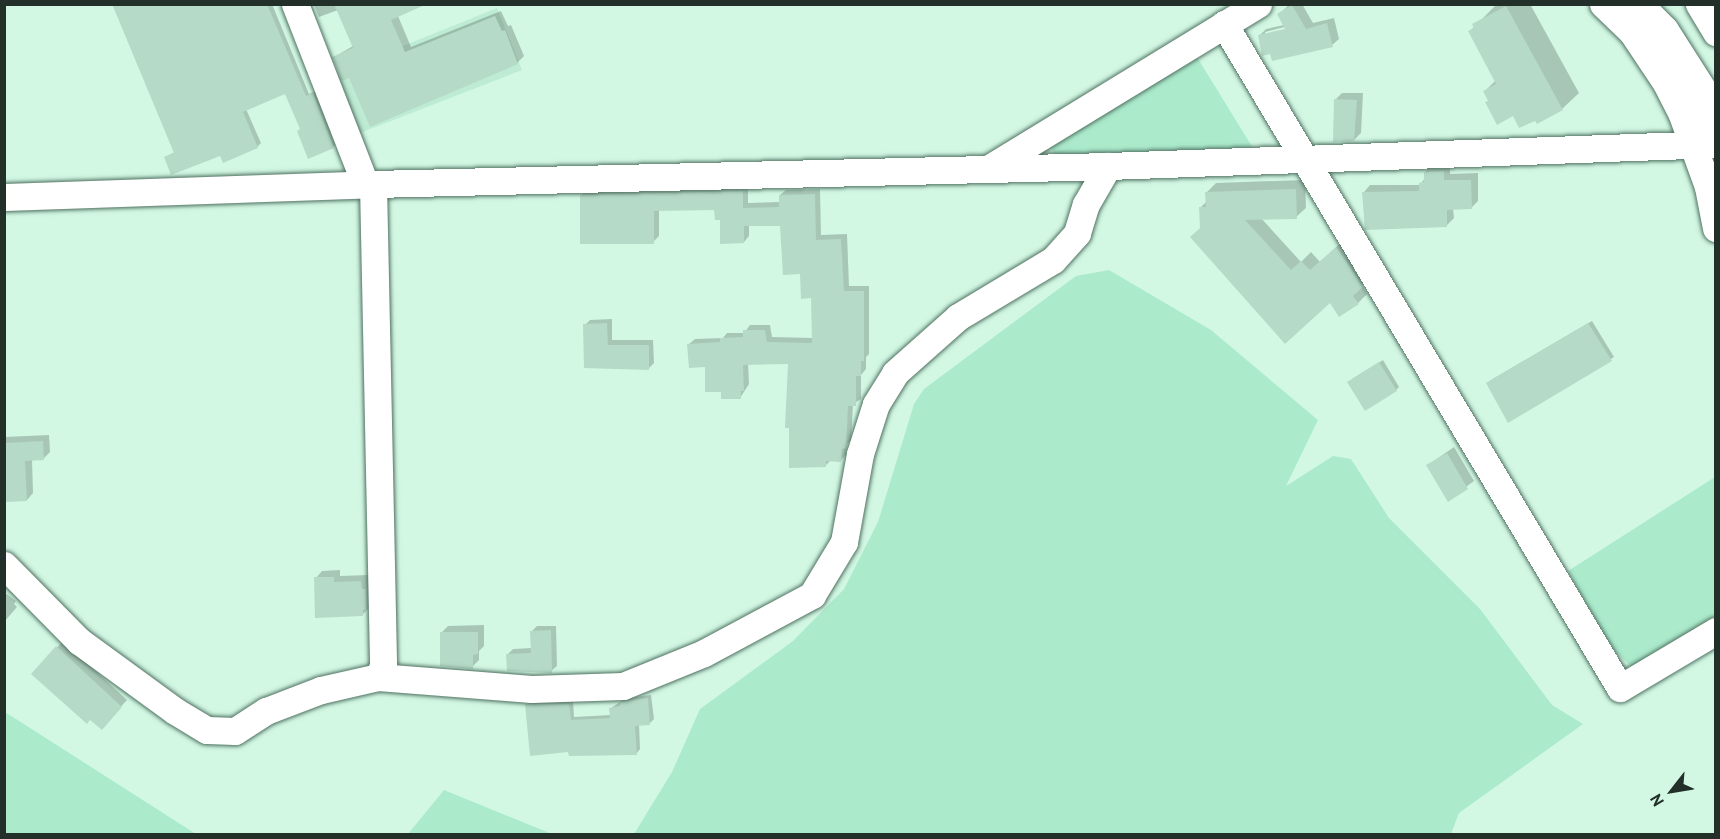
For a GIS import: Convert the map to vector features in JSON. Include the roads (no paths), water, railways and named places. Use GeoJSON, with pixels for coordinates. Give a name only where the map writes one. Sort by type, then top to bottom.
{"type":"FeatureCollection","features":[{"type":"Feature","properties":{"kind":"highway"},"geometry":{"type":"LineString","coordinates":[[1635,4],[1662,31],[1703,94],[1708,140]]}},
{"type":"Feature","properties":{"kind":"street"},"geometry":{"type":"LineString","coordinates":[[295,4],[369,184],[383,666],[378,677]]}},
{"type":"Feature","properties":{"kind":"street"},"geometry":{"type":"LineString","coordinates":[[991,167],[1258,4]]}},
{"type":"Feature","properties":{"kind":"street"},"geometry":{"type":"LineString","coordinates":[[1603,4],[1632,32],[1708,140],[1708,188],[1716,228]]}},
{"type":"Feature","properties":{"kind":"street"},"geometry":{"type":"LineString","coordinates":[[1699,4],[1716,32]]}},
{"type":"Feature","properties":{"kind":"street"},"geometry":{"type":"LineString","coordinates":[[1224,24],[1620,688],[1716,630]]}},
{"type":"Feature","properties":{"kind":"street"},"geometry":{"type":"LineString","coordinates":[[4,197],[369,184],[1307,160],[1708,140]]}},
{"type":"Feature","properties":{"kind":"street"},"geometry":{"type":"LineString","coordinates":[[4,565],[79,641],[175,711],[207,730],[235,731],[277,707],[321,690],[378,677],[532,689],[623,686],[704,653],[812,595],[844,542],[863,444],[876,404],[895,374],[958,316],[1053,260],[1077,233],[1086,204],[1108,166]]}}]}
